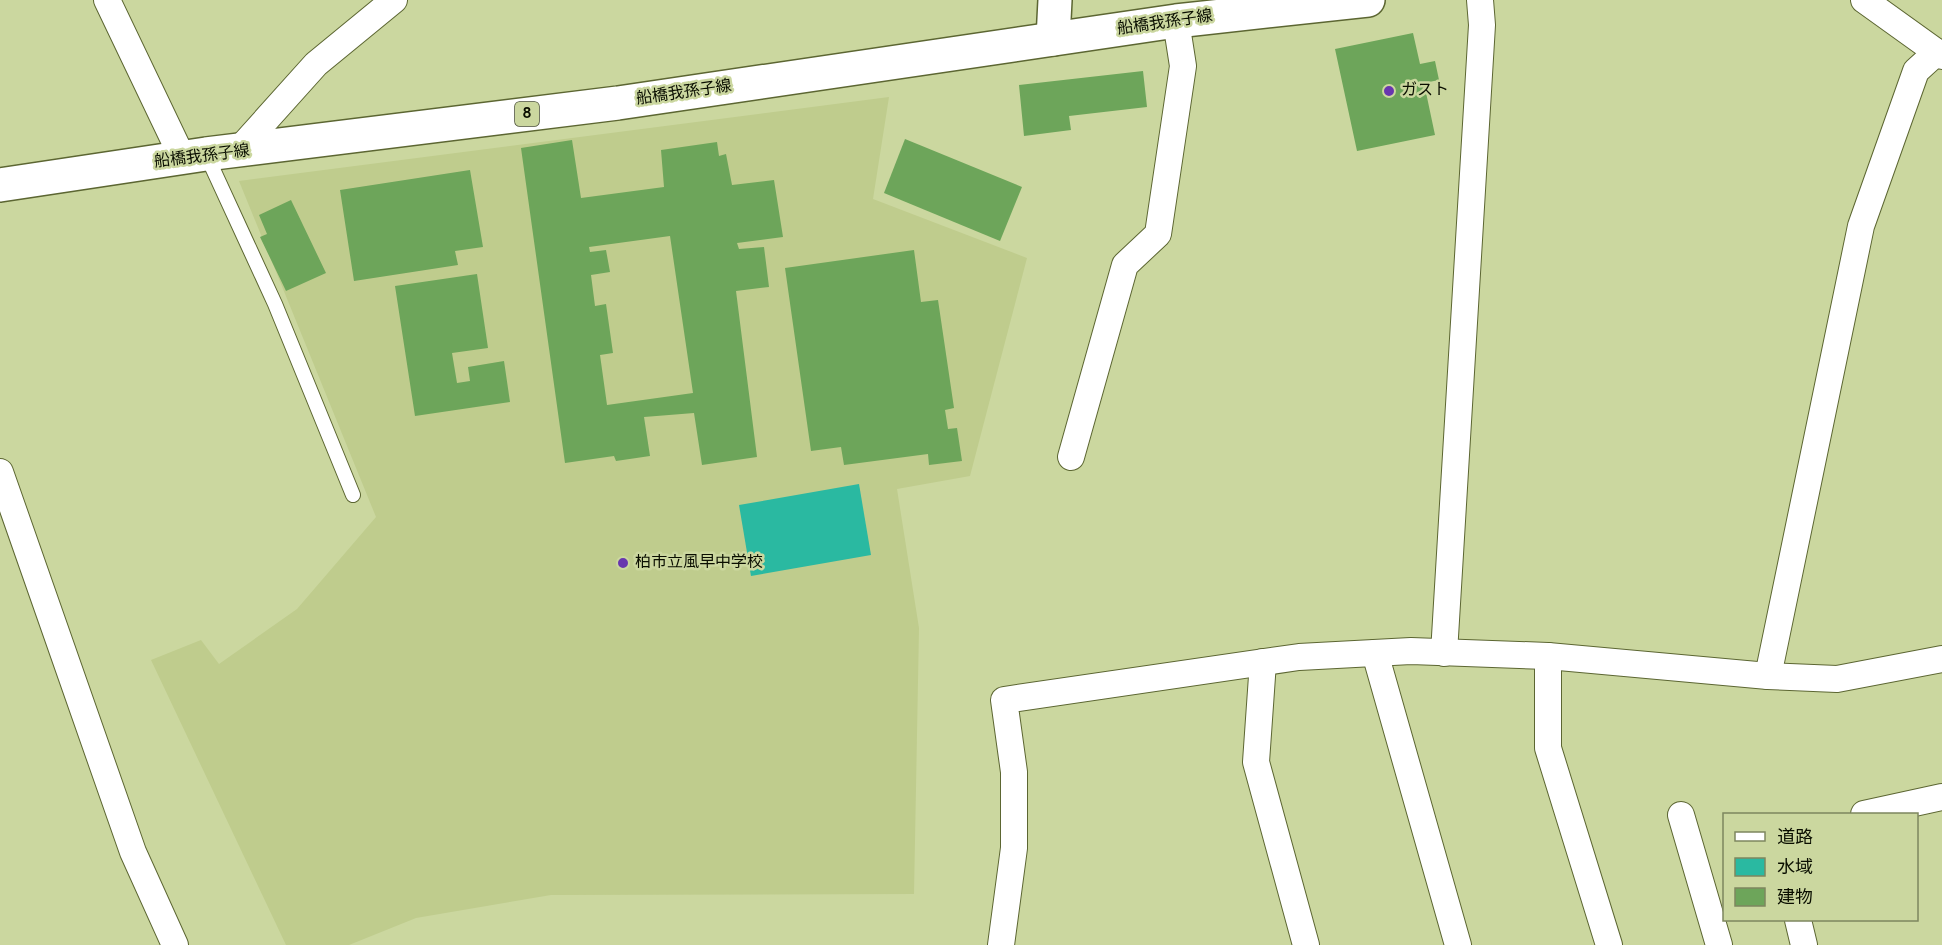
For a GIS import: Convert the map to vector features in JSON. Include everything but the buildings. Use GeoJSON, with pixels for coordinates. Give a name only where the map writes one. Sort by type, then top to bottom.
{"type":"FeatureCollection","features":[{"type":"Feature","properties":{"kind":"main road"},"geometry":{"type":"LineString","coordinates":[[1053,39],[1055,0]]}},
{"type":"Feature","properties":{"kind":"main road","name":"船橋我孫子線"},"geometry":{"type":"LineString","coordinates":[[0,185],[209,155],[618,103],[1176,21],[1368,0]]}},
{"type":"Feature","properties":{"kind":"street"},"geometry":{"type":"LineString","coordinates":[[107,0],[209,155],[394,0]]}},
{"type":"Feature","properties":{"kind":"street"},"geometry":{"type":"LineString","coordinates":[[1444,653],[1482,25],[1480,0]]}},
{"type":"Feature","properties":{"kind":"street"},"geometry":{"type":"LineString","coordinates":[[1768,676],[1861,226],[1916,71],[1939,54],[1864,0]]}},
{"type":"Feature","properties":{"kind":"street"},"geometry":{"type":"LineString","coordinates":[[1071,457],[1125,265],[1158,234],[1183,66],[1176,21]]}},
{"type":"Feature","properties":{"kind":"street"},"geometry":{"type":"LineString","coordinates":[[0,472],[133,852],[175,945]]}},
{"type":"Feature","properties":{"kind":"street"},"geometry":{"type":"LineString","coordinates":[[1375,653],[1458,945]]}},
{"type":"Feature","properties":{"kind":"street"},"geometry":{"type":"LineString","coordinates":[[1001,945],[1014,848],[1014,772],[1004,700],[1299,657],[1375,653],[1548,656],[1768,676],[1837,679],[1942,659]]}},
{"type":"Feature","properties":{"kind":"street"},"geometry":{"type":"LineString","coordinates":[[1548,656],[1548,748],[1610,945]]}},
{"type":"Feature","properties":{"kind":"street"},"geometry":{"type":"LineString","coordinates":[[1263,662],[1256,762],[1306,945]]}},
{"type":"Feature","properties":{"kind":"street"},"geometry":{"type":"LineString","coordinates":[[1868,813],[1942,797]]}},
{"type":"Feature","properties":{"kind":"street"},"geometry":{"type":"LineString","coordinates":[[1681,815],[1719,945]]}},
{"type":"Feature","properties":{"kind":"street"},"geometry":{"type":"LineString","coordinates":[[1798,921],[1804,945]]}},
{"type":"Feature","properties":{"kind":"lane"},"geometry":{"type":"LineString","coordinates":[[209,155],[275,304],[353,495]]}},
{"type":"Feature","properties":{"kind":"shaded area","name":"柏市立風早中学校"},"geometry":{"type":"Polygon","coordinates":[[[889,97],[873,199],[1027,258],[970,476],[897,489],[919,628],[914,894],[551,895],[416,918],[349,945],[286,945],[151,660],[201,640],[219,664],[297,609],[376,517],[239,181],[889,97]]]}},
{"type":"Feature","properties":{"kind":"water"},"geometry":{"type":"Polygon","coordinates":[[[859,484],[871,555],[751,576],[739,505],[859,484]]]}},
{"type":"Feature","properties":{"kind":"place","name":"ガスト"},"geometry":{"type":"Point","coordinates":[1389,91]}},
{"type":"Feature","properties":{"kind":"place","name":"柏市立風早中学校"},"geometry":{"type":"Point","coordinates":[623,563]}}]}
